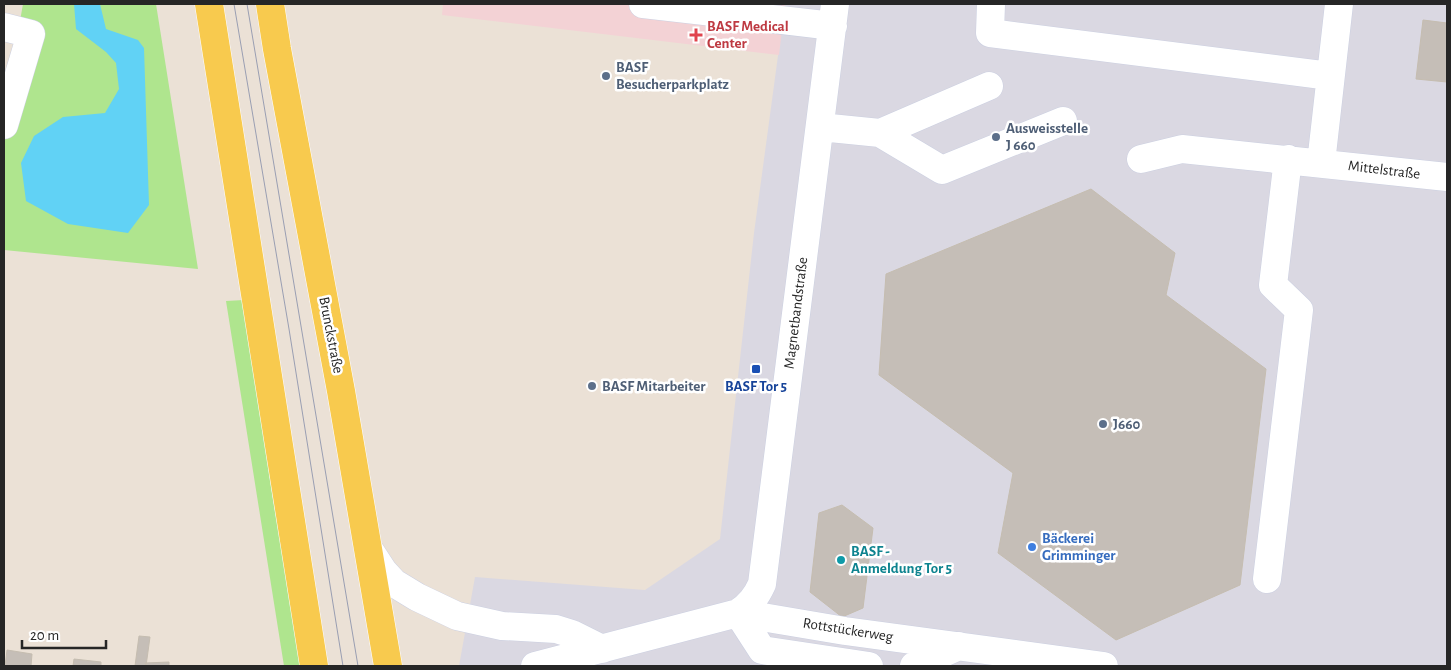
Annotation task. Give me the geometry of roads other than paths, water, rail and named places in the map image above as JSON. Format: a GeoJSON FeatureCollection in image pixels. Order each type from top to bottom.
{"type":"FeatureCollection","features":[{"type":"Feature","properties":{"kind":"main road"},"geometry":{"type":"LineString","coordinates":[[209,4],[314,666]]}},
{"type":"Feature","properties":{"kind":"main road","name":"Brunckstraße"},"geometry":{"type":"LineString","coordinates":[[270,4],[340,381],[388,666]]}},
{"type":"Feature","properties":{"kind":"street"},"geometry":{"type":"LineString","coordinates":[[643,4],[834,15]]}},
{"type":"Feature","properties":{"kind":"street"},"geometry":{"type":"LineString","coordinates":[[991,4],[990,33],[1330,76]]}},
{"type":"Feature","properties":{"kind":"street"},"geometry":{"type":"LineString","coordinates":[[1321,163],[1339,4]]}},
{"type":"Feature","properties":{"kind":"street","name":"Magnetbandstraße"},"geometry":{"type":"LineString","coordinates":[[738,613],[748,607],[756,598],[762,584],[834,15]]}},
{"type":"Feature","properties":{"kind":"street"},"geometry":{"type":"LineString","coordinates":[[4,27],[31,34],[4,125]]}},
{"type":"Feature","properties":{"kind":"street"},"geometry":{"type":"LineString","coordinates":[[880,133],[988,86]]}},
{"type":"Feature","properties":{"kind":"street"},"geometry":{"type":"LineString","coordinates":[[820,128],[880,133],[942,170],[1063,121]]}},
{"type":"Feature","properties":{"kind":"street","name":"Mittelstraße"},"geometry":{"type":"LineString","coordinates":[[1141,159],[1182,149],[1288,159],[1447,178]]}},
{"type":"Feature","properties":{"kind":"street"},"geometry":{"type":"LineString","coordinates":[[1267,579],[1299,310],[1273,285],[1288,159]]}},
{"type":"Feature","properties":{"kind":"street"},"geometry":{"type":"LineString","coordinates":[[368,548],[383,571],[394,583],[417,597],[457,616],[502,626],[556,629],[572,634],[602,649]]}},
{"type":"Feature","properties":{"kind":"street"},"geometry":{"type":"LineString","coordinates":[[738,613],[762,650],[869,666]]}},
{"type":"Feature","properties":{"kind":"street","name":"Rottstückerweg"},"geometry":{"type":"LineString","coordinates":[[534,666],[738,613],[908,640],[1104,666]]}},
{"type":"Feature","properties":{"kind":"street"},"geometry":{"type":"LineString","coordinates":[[904,666],[908,640]]}},
{"type":"Feature","properties":{"kind":"street"},"geometry":{"type":"LineString","coordinates":[[914,666],[959,646]]}},
{"type":"Feature","properties":{"kind":"street"},"geometry":{"type":"LineString","coordinates":[[574,666],[602,649]]}},
{"type":"Feature","properties":{"kind":"water"},"geometry":{"type":"Polygon","coordinates":[[[74,4],[100,4],[106,29],[138,40],[144,48],[149,205],[128,233],[68,224],[26,201],[21,163],[34,136],[63,117],[105,113],[119,89],[116,63],[106,52],[76,29],[74,4]]]}},
{"type":"Feature","properties":{"kind":"tram line"},"geometry":{"type":"LineString","coordinates":[[234,4],[343,666]]}},
{"type":"Feature","properties":{"kind":"tram line"},"geometry":{"type":"LineString","coordinates":[[247,4],[358,666]]}},
{"type":"Feature","properties":{"kind":"place","name":"BASF Medical Center"},"geometry":{"type":"Point","coordinates":[696,35]}},
{"type":"Feature","properties":{"kind":"place","name":"BASF Besucherparkplatz"},"geometry":{"type":"Point","coordinates":[606,76]}},
{"type":"Feature","properties":{"kind":"place","name":"Ausweisstelle J 660"},"geometry":{"type":"Point","coordinates":[996,137]}},
{"type":"Feature","properties":{"kind":"place","name":"BASF Tor 5"},"geometry":{"type":"Point","coordinates":[756,369]}},
{"type":"Feature","properties":{"kind":"place","name":"BASF Mitarbeiter"},"geometry":{"type":"Point","coordinates":[592,386]}},
{"type":"Feature","properties":{"kind":"place","name":"J660"},"geometry":{"type":"Point","coordinates":[1103,424]}},
{"type":"Feature","properties":{"kind":"place","name":"Bäckerei Grimminger"},"geometry":{"type":"Point","coordinates":[1032,547]}},
{"type":"Feature","properties":{"kind":"place","name":"BASF - Anmeldung Tor 5"},"geometry":{"type":"Point","coordinates":[841,560]}}]}
